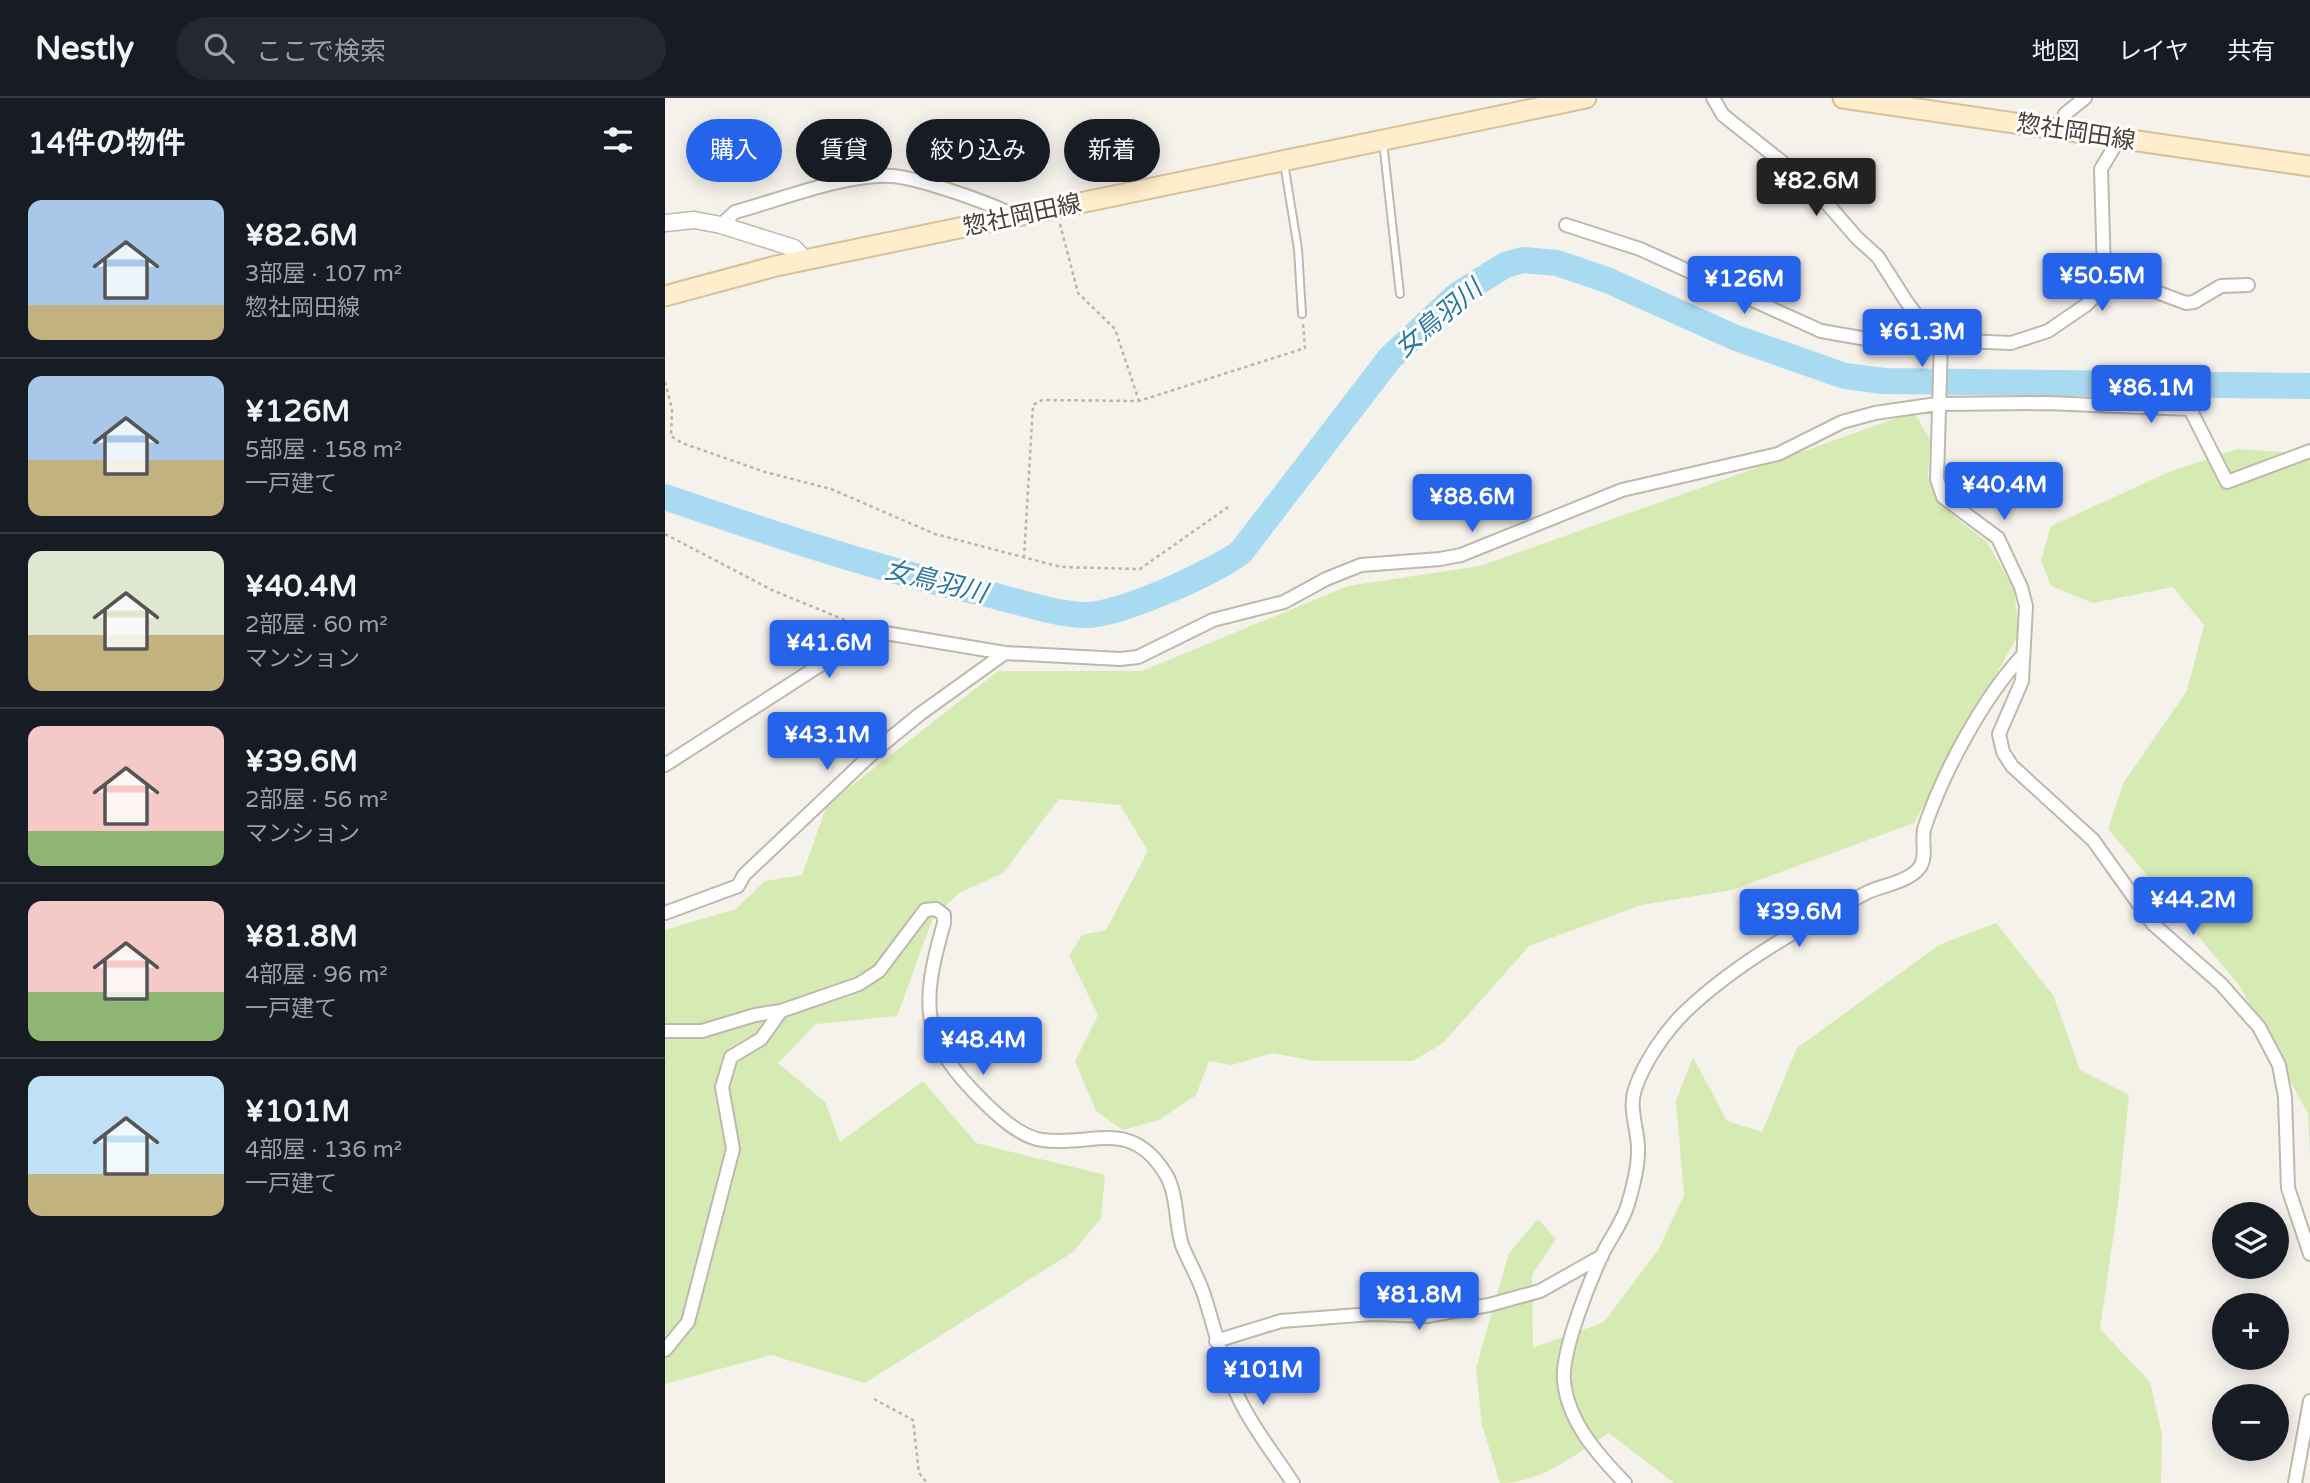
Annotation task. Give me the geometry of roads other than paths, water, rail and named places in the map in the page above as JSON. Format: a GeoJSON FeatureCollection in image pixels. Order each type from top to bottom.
{"type":"FeatureCollection","features":[{"type":"Feature","properties":{"kind":"main road","name":"惣社岡田線"},"geometry":{"type":"LineString","coordinates":[[1843,98],[2310,166]]}},
{"type":"Feature","properties":{"kind":"main road","name":"惣社岡田線"},"geometry":{"type":"LineString","coordinates":[[665,296],[723,278],[805,260],[1578,99]]}},
{"type":"Feature","properties":{"kind":"street"},"geometry":{"type":"LineString","coordinates":[[1713,98],[1723,116],[1811,185],[1857,238],[1878,257],[1937,339],[1937,479],[1943,497],[1998,538],[2027,606],[2027,636],[2021,657],[2022,681],[1999,734],[2003,752],[2012,765],[2094,840],[2153,924],[2221,984],[2259,1027],[2279,1065],[2284,1097],[2288,1188],[2310,1254]]}},
{"type":"Feature","properties":{"kind":"street"},"geometry":{"type":"LineString","coordinates":[[2059,130],[2065,114],[2085,98]]}},
{"type":"Feature","properties":{"kind":"street"},"geometry":{"type":"LineString","coordinates":[[2099,292],[2104,272],[2101,169],[2119,139]]}},
{"type":"Feature","properties":{"kind":"street"},"geometry":{"type":"LineString","coordinates":[[721,225],[735,212],[858,178],[893,176],[995,205],[1015,216]]}},
{"type":"Feature","properties":{"kind":"street"},"geometry":{"type":"LineString","coordinates":[[665,223],[694,220],[721,225],[794,248],[805,260]]}},
{"type":"Feature","properties":{"kind":"street"},"geometry":{"type":"LineString","coordinates":[[1566,225],[1640,249],[1821,331],[1878,341],[1937,339],[2011,343],[2048,331],[2086,305],[2099,292],[2122,285],[2143,286],[2186,303],[2194,302],[2221,286],[2248,285]]}},
{"type":"Feature","properties":{"kind":"street"},"geometry":{"type":"LineString","coordinates":[[665,765],[873,631],[1005,653],[1097,659],[1138,657],[1201,625],[1284,601],[1326,579],[1361,565],[1461,555],[1646,482],[1778,454],[1842,422],[1937,401],[2190,409],[2227,482],[2310,451]]}},
{"type":"Feature","properties":{"kind":"street"},"geometry":{"type":"LineString","coordinates":[[665,913],[738,886],[744,875],[877,749],[935,702],[1005,653]]}},
{"type":"Feature","properties":{"kind":"street"},"geometry":{"type":"LineString","coordinates":[[1625,1483],[1591,1447],[1564,1382],[1565,1356],[1602,1256],[1627,1208],[1639,1151],[1632,1105],[1634,1091],[1671,1029],[1689,1009],[1778,942],[1873,890],[1908,877],[1920,867],[1924,854],[1924,829],[1956,758],[2005,674],[2021,657]]}},
{"type":"Feature","properties":{"kind":"street"},"geometry":{"type":"LineString","coordinates":[[665,1031],[702,1031],[755,1015],[781,1011],[859,984],[879,971],[925,910],[936,909],[944,915],[944,923],[929,974],[928,1009],[934,1035],[954,1071],[1015,1129],[1041,1140],[1115,1137],[1132,1140],[1153,1156],[1168,1176],[1182,1244],[1205,1296],[1216,1341],[1245,1411],[1293,1483]]}},
{"type":"Feature","properties":{"kind":"street"},"geometry":{"type":"LineString","coordinates":[[665,1350],[688,1322],[733,1149],[722,1087],[731,1057],[761,1039],[781,1011]]}},
{"type":"Feature","properties":{"kind":"street"},"geometry":{"type":"LineString","coordinates":[[1216,1341],[1281,1321],[1373,1314],[1427,1316],[1489,1305],[1540,1291],[1602,1256]]}},
{"type":"Feature","properties":{"kind":"street"},"geometry":{"type":"LineString","coordinates":[[2295,1483],[2310,1401]]}},
{"type":"Feature","properties":{"kind":"lane"},"geometry":{"type":"LineString","coordinates":[[1383,140],[1401,294]]}},
{"type":"Feature","properties":{"kind":"lane"},"geometry":{"type":"LineString","coordinates":[[1284,161],[1298,248],[1302,314]]}},
{"type":"Feature","properties":{"kind":"waterway","name":"女鳥羽川"},"geometry":{"type":"LineString","coordinates":[[665,497],[867,563],[1037,607],[1084,615],[1119,609],[1165,592],[1241,552],[1390,358],[1456,296],[1505,265],[1523,260],[1557,263],[1607,280],[1736,338],[1845,376],[1884,381],[2310,386]]}}]}
